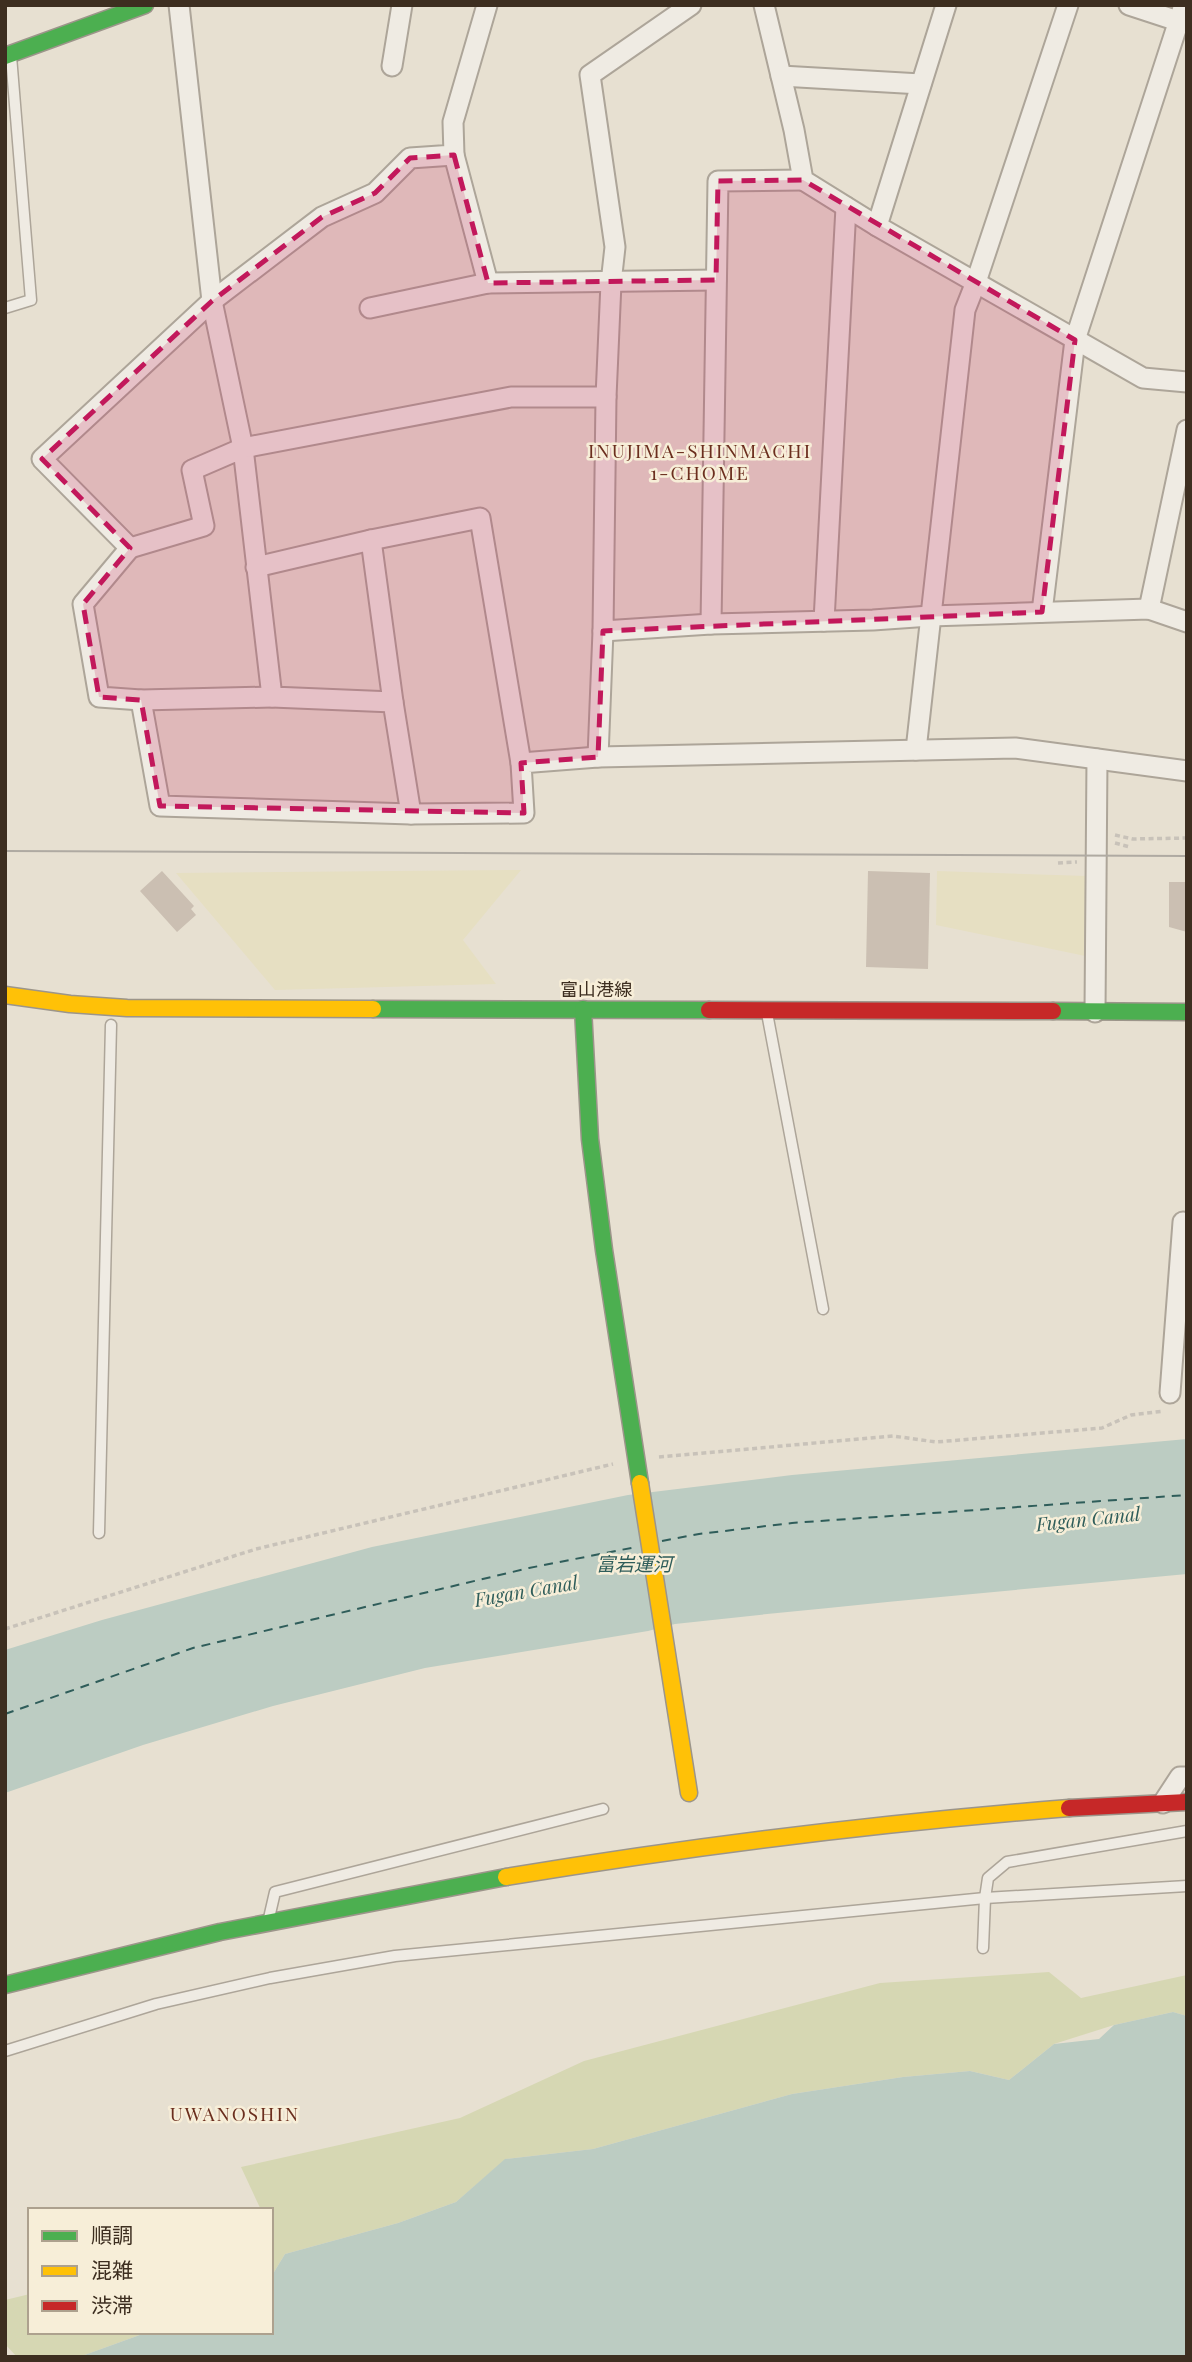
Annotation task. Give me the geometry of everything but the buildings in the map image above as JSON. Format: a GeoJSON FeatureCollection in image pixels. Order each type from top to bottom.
{"type":"FeatureCollection","features":[{"type":"Feature","properties":{"kind":"street"},"geometry":{"type":"LineString","coordinates":[[8,55],[145,5]]}},
{"type":"Feature","properties":{"kind":"street"},"geometry":{"type":"LineString","coordinates":[[179,5],[212,301],[243,448],[272,697]]}},
{"type":"Feature","properties":{"kind":"street"},"geometry":{"type":"LineString","coordinates":[[392,66],[402,5]]}},
{"type":"Feature","properties":{"kind":"street"},"geometry":{"type":"LineString","coordinates":[[487,5],[453,122],[454,155],[488,283]]}},
{"type":"Feature","properties":{"kind":"street"},"geometry":{"type":"LineString","coordinates":[[598,757],[603,631],[606,397],[615,247],[590,75],[691,5]]}},
{"type":"Feature","properties":{"kind":"street"},"geometry":{"type":"LineString","coordinates":[[764,5],[803,180]]}},
{"type":"Feature","properties":{"kind":"street"},"geometry":{"type":"LineString","coordinates":[[877,226],[946,5]]}},
{"type":"Feature","properties":{"kind":"street"},"geometry":{"type":"LineString","coordinates":[[916,750],[965,310],[1068,5]]}},
{"type":"Feature","properties":{"kind":"street"},"geometry":{"type":"LineString","coordinates":[[1042,612],[1075,340],[1183,17],[1129,5]]}},
{"type":"Feature","properties":{"kind":"street"},"geometry":{"type":"LineString","coordinates":[[781,76],[922,84]]}},
{"type":"Feature","properties":{"kind":"street"},"geometry":{"type":"LineString","coordinates":[[130,548],[41,459],[212,301],[322,216],[375,193],[410,158],[454,155]]}},
{"type":"Feature","properties":{"kind":"street"},"geometry":{"type":"LineString","coordinates":[[711,624],[718,181],[803,180],[877,226],[1143,378],[1187,382]]}},
{"type":"Feature","properties":{"kind":"street"},"geometry":{"type":"LineString","coordinates":[[824,621],[846,207]]}},
{"type":"Feature","properties":{"kind":"street"},"geometry":{"type":"LineString","coordinates":[[369,308],[488,283],[716,280]]}},
{"type":"Feature","properties":{"kind":"street"},"geometry":{"type":"LineString","coordinates":[[393,702],[272,697],[141,700],[99,697],[83,604],[130,548],[204,526],[192,470],[243,448],[511,397],[606,397]]}},
{"type":"Feature","properties":{"kind":"street"},"geometry":{"type":"LineString","coordinates":[[1149,609],[1187,429]]}},
{"type":"Feature","properties":{"kind":"street"},"geometry":{"type":"LineString","coordinates":[[141,700],[160,806],[411,814],[524,813],[521,763],[480,518],[256,567]]}},
{"type":"Feature","properties":{"kind":"street"},"geometry":{"type":"LineString","coordinates":[[371,540],[411,814]]}},
{"type":"Feature","properties":{"kind":"street"},"geometry":{"type":"LineString","coordinates":[[603,631],[711,624],[1149,609],[1187,622]]}},
{"type":"Feature","properties":{"kind":"street"},"geometry":{"type":"LineString","coordinates":[[521,763],[598,757],[1015,748],[1187,771]]}},
{"type":"Feature","properties":{"kind":"street"},"geometry":{"type":"LineString","coordinates":[[1095,1012],[1097,759]]}},
{"type":"Feature","properties":{"kind":"street","name":"富山港線"},"geometry":{"type":"LineString","coordinates":[[5,995],[127,1008],[1187,1012]]}},
{"type":"Feature","properties":{"kind":"street"},"geometry":{"type":"LineString","coordinates":[[583,1009],[590,1139],[604,1250],[689,1793]]}},
{"type":"Feature","properties":{"kind":"street"},"geometry":{"type":"LineString","coordinates":[[1173,1401],[1180,1345],[1183,1222]]}},
{"type":"Feature","properties":{"kind":"street"},"geometry":{"type":"LineString","coordinates":[[1163,1803],[1180,1777],[1187,1777]]}},
{"type":"Feature","properties":{"kind":"street"},"geometry":{"type":"LineString","coordinates":[[5,1985],[268,1922],[509,1875],[800,1833],[962,1816],[1187,1802]]}},
{"type":"Feature","properties":{"kind":"lane"},"geometry":{"type":"LineString","coordinates":[[5,308],[32,300],[8,55]]}},
{"type":"Feature","properties":{"kind":"lane"},"geometry":{"type":"LineString","coordinates":[[766,1009],[823,1309]]}},
{"type":"Feature","properties":{"kind":"lane"},"geometry":{"type":"LineString","coordinates":[[99,1533],[111,1025]]}},
{"type":"Feature","properties":{"kind":"lane"},"geometry":{"type":"LineString","coordinates":[[268,1922],[275,1892],[603,1809]]}},
{"type":"Feature","properties":{"kind":"lane"},"geometry":{"type":"LineString","coordinates":[[983,1948],[988,1878],[1007,1861],[1187,1831]]}},
{"type":"Feature","properties":{"kind":"lane"},"geometry":{"type":"LineString","coordinates":[[5,2051],[156,2004],[270,1978],[395,1956],[985,1898],[1187,1886]]}},
{"type":"Feature","properties":{"kind":"path"},"geometry":{"type":"LineString","coordinates":[[1096,833],[1133,839],[1187,838]]}},
{"type":"Feature","properties":{"kind":"path"},"geometry":{"type":"LineString","coordinates":[[5,1629],[256,1549],[636,1459],[893,1436],[936,1442],[1102,1428],[1173,1401]]}},
{"type":"Feature","properties":{"kind":"highlighted area"},"geometry":{"type":"Polygon","coordinates":[[[454,155],[488,283],[716,280],[718,181],[803,180],[1075,340],[1042,612],[603,631],[598,757],[521,763],[524,813],[160,806],[141,700],[99,697],[83,604],[130,548],[42,459],[212,301],[322,217],[375,193],[410,158],[454,155]]]}},
{"type":"Feature","properties":{"kind":"shaded area"},"geometry":{"type":"Polygon","coordinates":[[[521,870],[463,940],[496,984],[275,990],[176,873],[521,870]]]}},
{"type":"Feature","properties":{"kind":"shaded area"},"geometry":{"type":"Polygon","coordinates":[[[937,871],[1087,876],[1090,957],[936,925],[937,871]]]}},
{"type":"Feature","properties":{"kind":"green space"},"geometry":{"type":"Polygon","coordinates":[[[1049,1972],[1081,1998],[1187,1975],[1187,2016],[1173,2012],[1114,2025],[1054,2044],[1009,2080],[970,2071],[903,2077],[792,2094],[593,2149],[506,2159],[456,2202],[398,2223],[285,2254],[273,2274],[273,2208],[260,2208],[241,2167],[460,2118],[584,2061],[880,1983],[1049,1972]]]}},
{"type":"Feature","properties":{"kind":"green space"},"geometry":{"type":"Polygon","coordinates":[[[28,2294],[28,2334],[142,2334],[79,2357],[17,2357],[5,2344],[5,2300],[28,2294]]]}},
{"type":"Feature","properties":{"kind":"water","name":"富岩運河"},"geometry":{"type":"Polygon","coordinates":[[[1187,1439],[1187,1574],[675,1624],[648,1631],[425,1668],[273,1706],[143,1745],[5,1793],[5,1650],[102,1620],[372,1547],[628,1495],[792,1475],[1187,1439]]]}},
{"type":"Feature","properties":{"kind":"water"},"geometry":{"type":"Polygon","coordinates":[[[1173,2012],[1187,2016],[1187,2357],[79,2357],[142,2334],[273,2334],[273,2274],[285,2254],[398,2223],[456,2202],[505,2159],[593,2149],[792,2094],[903,2077],[970,2071],[1009,2080],[1054,2044],[1099,2039],[1114,2025],[1173,2012]]]}},
{"type":"Feature","properties":{"kind":"ferry route"},"geometry":{"type":"LineString","coordinates":[[662,1541],[792,1523],[1187,1495]]}},
{"type":"Feature","properties":{"kind":"ferry route"},"geometry":{"type":"LineString","coordinates":[[5,1714],[193,1648],[529,1568],[636,1547]]}},
{"type":"Feature","properties":{"kind":"tram line"},"geometry":{"type":"LineString","coordinates":[[5,851],[1187,856]]}},
{"type":"Feature","properties":{"kind":"traffic: fast"},"geometry":{"type":"LineString","coordinates":[[5,56],[145,5]]}},
{"type":"Feature","properties":{"kind":"traffic: fast"},"geometry":{"type":"LineString","coordinates":[[373,1009],[709,1010]]}},
{"type":"Feature","properties":{"kind":"traffic: fast"},"geometry":{"type":"LineString","coordinates":[[583,1009],[590,1139],[604,1250],[640,1483]]}},
{"type":"Feature","properties":{"kind":"traffic: fast"},"geometry":{"type":"LineString","coordinates":[[1053,1011],[1187,1012]]}},
{"type":"Feature","properties":{"kind":"traffic: fast"},"geometry":{"type":"LineString","coordinates":[[5,1985],[220,1932],[506,1877]]}},
{"type":"Feature","properties":{"kind":"traffic: slow"},"geometry":{"type":"LineString","coordinates":[[5,995],[127,1008],[373,1009]]}},
{"type":"Feature","properties":{"kind":"traffic: slow"},"geometry":{"type":"LineString","coordinates":[[640,1483],[689,1793]]}},
{"type":"Feature","properties":{"kind":"traffic: slow"},"geometry":{"type":"LineString","coordinates":[[506,1877],[787,1836],[1069,1808]]}},
{"type":"Feature","properties":{"kind":"traffic: jam"},"geometry":{"type":"LineString","coordinates":[[709,1010],[1053,1011]]}},
{"type":"Feature","properties":{"kind":"traffic: jam"},"geometry":{"type":"LineString","coordinates":[[1069,1808],[1187,1802]]}},
{"type":"Feature","properties":{"kind":"district","name":"INUJIMA-SHINMACHI 1-CHOME"},"geometry":{"type":"Point","coordinates":[700,462]}},
{"type":"Feature","properties":{"kind":"district","name":"UWANOSHIN"},"geometry":{"type":"Point","coordinates":[235,2114]}},
{"type":"Feature","properties":{"kind":"water label","name":"Fugan Canal"},"geometry":{"type":"Point","coordinates":[1088,1519]}},
{"type":"Feature","properties":{"kind":"water label","name":"Fugan Canal"},"geometry":{"type":"Point","coordinates":[526,1591]}}]}
